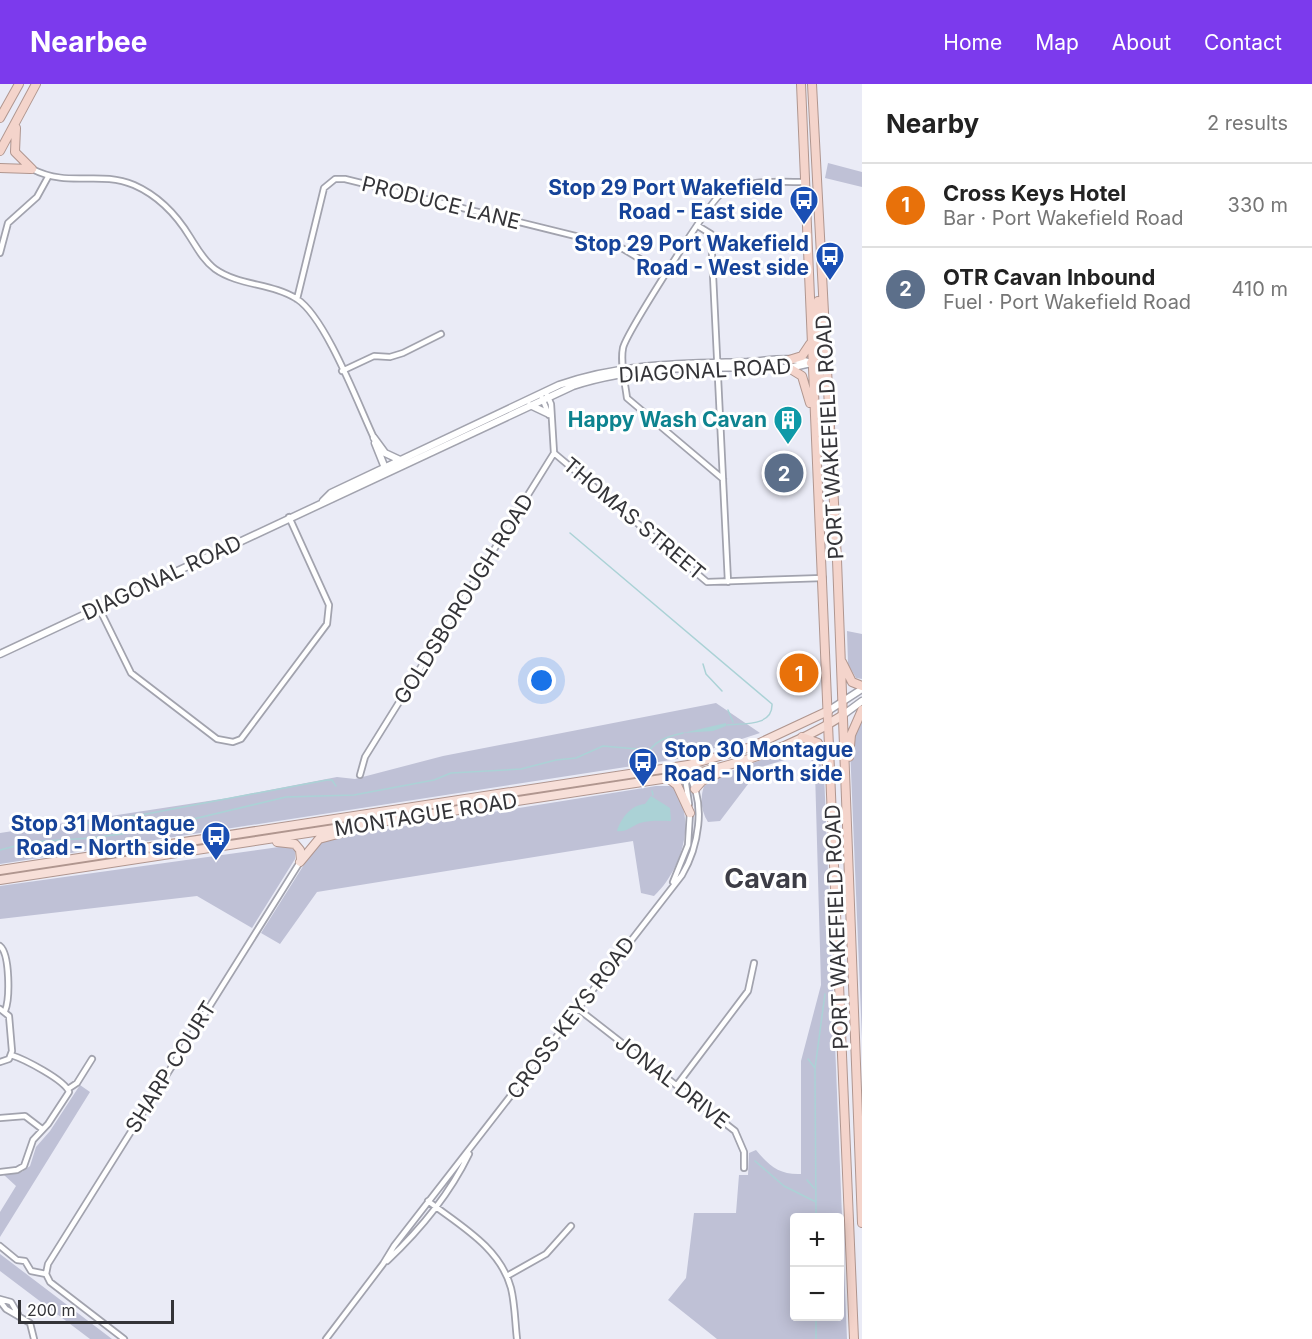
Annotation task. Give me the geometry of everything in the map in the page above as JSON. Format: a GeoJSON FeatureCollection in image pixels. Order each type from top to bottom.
{"type":"FeatureCollection","features":[{"type":"Feature","properties":{"kind":"highway"},"geometry":{"type":"LineString","coordinates":[[0,118],[19,84]]}},
{"type":"Feature","properties":{"kind":"highway"},"geometry":{"type":"LineString","coordinates":[[0,151],[36,84]]}},
{"type":"Feature","properties":{"kind":"highway","name":"PORT WAKEFIELD ROAD"},"geometry":{"type":"LineString","coordinates":[[801,84],[810,343],[823,578],[854,1339]]}},
{"type":"Feature","properties":{"kind":"highway"},"geometry":{"type":"LineString","coordinates":[[801,95],[805,94],[810,84]]}},
{"type":"Feature","properties":{"kind":"highway","name":"PORT WAKEFIELD ROAD"},"geometry":{"type":"LineString","coordinates":[[810,84],[837,560],[862,1223]]}},
{"type":"Feature","properties":{"kind":"highway"},"geometry":{"type":"LineString","coordinates":[[16,123],[15,152],[32,169]]}},
{"type":"Feature","properties":{"kind":"highway"},"geometry":{"type":"LineString","coordinates":[[0,168],[32,169]]}},
{"type":"Feature","properties":{"kind":"highway"},"geometry":{"type":"LineString","coordinates":[[821,273],[817,321],[818,351],[811,363],[817,369],[828,406]]}},
{"type":"Feature","properties":{"kind":"highway"},"geometry":{"type":"LineString","coordinates":[[810,343],[802,356],[789,364],[800,374],[804,382],[816,431]]}},
{"type":"Feature","properties":{"kind":"highway"},"geometry":{"type":"LineString","coordinates":[[820,514],[824,497],[834,496]]}},
{"type":"Feature","properties":{"kind":"highway"},"geometry":{"type":"LineString","coordinates":[[823,578],[829,576],[837,560]]}},
{"type":"Feature","properties":{"kind":"highway"},"geometry":{"type":"LineString","coordinates":[[840,658],[852,682],[862,688]]}},
{"type":"Feature","properties":{"kind":"highway"},"geometry":{"type":"LineString","coordinates":[[846,793],[851,735],[862,710]]}},
{"type":"Feature","properties":{"kind":"highway"},"geometry":{"type":"LineString","coordinates":[[802,737],[818,743],[831,774]]}},
{"type":"Feature","properties":{"kind":"main road","name":"MONTAGUE ROAD"},"geometry":{"type":"LineString","coordinates":[[0,870],[631,774],[716,759],[777,737],[828,711]]}},
{"type":"Feature","properties":{"kind":"main road","name":"MONTAGUE ROAD"},"geometry":{"type":"LineString","coordinates":[[0,880],[688,775],[727,765],[802,737],[843,715]]}},
{"type":"Feature","properties":{"kind":"main road"},"geometry":{"type":"LineString","coordinates":[[694,789],[708,777],[744,764],[762,752]]}},
{"type":"Feature","properties":{"kind":"main road"},"geometry":{"type":"LineString","coordinates":[[631,774],[681,771],[688,775],[716,759]]}},
{"type":"Feature","properties":{"kind":"main road"},"geometry":{"type":"LineString","coordinates":[[668,778],[677,785],[690,813]]}},
{"type":"Feature","properties":{"kind":"main road"},"geometry":{"type":"LineString","coordinates":[[300,862],[319,838],[370,824]]}},
{"type":"Feature","properties":{"kind":"main road"},"geometry":{"type":"LineString","coordinates":[[256,842],[295,844],[301,853],[300,862]]}},
{"type":"Feature","properties":{"kind":"street"},"geometry":{"type":"LineString","coordinates":[[32,169],[48,177],[61,180],[105,178],[144,190],[165,204],[183,225],[204,258],[215,269],[297,299],[318,321],[374,438],[385,468],[401,468]]}},
{"type":"Feature","properties":{"kind":"street"},"geometry":{"type":"LineString","coordinates":[[0,253],[8,223],[37,197],[48,177]]}},
{"type":"Feature","properties":{"kind":"street","name":"PRODUCE LANE"},"geometry":{"type":"LineString","coordinates":[[297,299],[324,188],[335,179],[345,179],[620,248],[665,274]]}},
{"type":"Feature","properties":{"kind":"street"},"geometry":{"type":"LineString","coordinates":[[723,479],[627,398],[624,345],[665,274],[719,195],[746,184],[806,182]]}},
{"type":"Feature","properties":{"kind":"street"},"geometry":{"type":"LineString","coordinates":[[698,226],[711,234],[728,582]]}},
{"type":"Feature","properties":{"kind":"street"},"geometry":{"type":"LineString","coordinates":[[342,370],[374,356],[390,357],[403,353],[441,334]]}},
{"type":"Feature","properties":{"kind":"street","name":"DIAGONAL ROAD"},"geometry":{"type":"LineString","coordinates":[[323,501],[331,493],[400,460],[597,373],[719,365],[811,363]]}},
{"type":"Feature","properties":{"kind":"street"},"geometry":{"type":"LineString","coordinates":[[544,396],[550,417],[554,453]]}},
{"type":"Feature","properties":{"kind":"street","name":"DIAGONAL ROAD"},"geometry":{"type":"LineString","coordinates":[[0,654],[323,501],[335,499],[401,468],[544,396]]}},
{"type":"Feature","properties":{"kind":"street"},"geometry":{"type":"LineString","coordinates":[[530,405],[550,417]]}},
{"type":"Feature","properties":{"kind":"street"},"geometry":{"type":"LineString","coordinates":[[374,438],[384,453],[400,460]]}},
{"type":"Feature","properties":{"kind":"street","name":"THOMAS STREET"},"geometry":{"type":"LineString","coordinates":[[554,453],[707,582],[823,578]]}},
{"type":"Feature","properties":{"kind":"street","name":"GOLDSBOROUGH ROAD"},"geometry":{"type":"LineString","coordinates":[[360,775],[365,757],[554,453]]}},
{"type":"Feature","properties":{"kind":"street"},"geometry":{"type":"LineString","coordinates":[[99,608],[125,664],[137,679],[217,739],[233,742],[241,739],[327,624],[329,604],[289,517]]}},
{"type":"Feature","properties":{"kind":"street"},"geometry":{"type":"LineString","coordinates":[[828,711],[842,704],[862,688]]}},
{"type":"Feature","properties":{"kind":"street"},"geometry":{"type":"LineString","coordinates":[[843,715],[862,701]]}},
{"type":"Feature","properties":{"kind":"street","name":"CROSS KEYS ROAD"},"geometry":{"type":"LineString","coordinates":[[326,1339],[383,1264],[394,1245],[472,1149],[577,1008],[685,870],[695,845],[698,817],[694,789],[688,775]]}},
{"type":"Feature","properties":{"kind":"street","name":"CROSS KEYS ROAD"},"geometry":{"type":"LineString","coordinates":[[671,887],[686,851],[690,813],[686,784],[688,775]]}},
{"type":"Feature","properties":{"kind":"street","name":"SHARP COURT"},"geometry":{"type":"LineString","coordinates":[[46,1274],[48,1264],[300,862]]}},
{"type":"Feature","properties":{"kind":"street"},"geometry":{"type":"LineString","coordinates":[[0,946],[5,954],[9,1000],[3,1010],[10,1018],[11,1055]]}},
{"type":"Feature","properties":{"kind":"street"},"geometry":{"type":"LineString","coordinates":[[677,1085],[748,991],[754,963]]}},
{"type":"Feature","properties":{"kind":"street","name":"JONAL DRIVE"},"geometry":{"type":"LineString","coordinates":[[577,1008],[735,1131],[744,1152],[744,1168]]}},
{"type":"Feature","properties":{"kind":"street"},"geometry":{"type":"LineString","coordinates":[[0,1062],[11,1055]]}},
{"type":"Feature","properties":{"kind":"street"},"geometry":{"type":"LineString","coordinates":[[11,1055],[25,1060],[68,1089]]}},
{"type":"Feature","properties":{"kind":"street"},"geometry":{"type":"LineString","coordinates":[[68,1089],[77,1083],[93,1059]]}},
{"type":"Feature","properties":{"kind":"street"},"geometry":{"type":"LineString","coordinates":[[0,1172],[24,1166],[33,1140],[60,1108],[68,1096],[68,1089]]}},
{"type":"Feature","properties":{"kind":"street"},"geometry":{"type":"LineString","coordinates":[[0,1118],[25,1116],[42,1130]]}},
{"type":"Feature","properties":{"kind":"street","name":"CROSS KEYS ROAD"},"geometry":{"type":"LineString","coordinates":[[383,1264],[410,1238],[435,1207],[472,1149]]}},
{"type":"Feature","properties":{"kind":"street"},"geometry":{"type":"LineString","coordinates":[[428,1202],[490,1250],[507,1276],[512,1294],[517,1339]]}},
{"type":"Feature","properties":{"kind":"street"},"geometry":{"type":"LineString","coordinates":[[507,1276],[546,1254],[571,1226]]}},
{"type":"Feature","properties":{"kind":"street"},"geometry":{"type":"LineString","coordinates":[[0,1246],[17,1260],[25,1261],[31,1271],[46,1274],[50,1282],[124,1339]]}},
{"type":"Feature","properties":{"kind":"street"},"geometry":{"type":"LineString","coordinates":[[0,1300],[11,1302],[18,1314]]}},
{"type":"Feature","properties":{"kind":"street"},"geometry":{"type":"LineString","coordinates":[[0,1300],[6,1309],[18,1314],[32,1326],[34,1339]]}},
{"type":"Feature","properties":{"kind":"shaded area"},"geometry":{"type":"Polygon","coordinates":[[[828,163],[862,172],[862,187],[825,178],[828,163]]]}},
{"type":"Feature","properties":{"kind":"shaded area"},"geometry":{"type":"Polygon","coordinates":[[[847,631],[862,634],[862,679],[856,678],[848,664],[847,631]]]}},
{"type":"Feature","properties":{"kind":"shaded area"},"geometry":{"type":"Polygon","coordinates":[[[716,703],[760,733],[684,758],[0,864],[0,833],[228,798],[337,777],[355,779],[443,756],[716,703]]]}},
{"type":"Feature","properties":{"kind":"shaded area"},"geometry":{"type":"Polygon","coordinates":[[[862,710],[862,1039],[850,747],[862,710]]]}},
{"type":"Feature","properties":{"kind":"shaded area"},"geometry":{"type":"Polygon","coordinates":[[[726,723],[726,726],[713,731],[683,733],[726,723]]]}},
{"type":"Feature","properties":{"kind":"shaded area"},"geometry":{"type":"Polygon","coordinates":[[[805,744],[817,753],[824,773],[842,1213],[790,1213],[790,1321],[844,1321],[844,1265],[847,1339],[717,1339],[668,1300],[686,1278],[694,1213],[736,1213],[739,1175],[748,1175],[749,1153],[756,1150],[766,1161],[781,1171],[801,1174],[801,1061],[821,985],[815,771],[812,761],[805,754],[761,767],[720,821],[708,822],[702,804],[704,786],[723,774],[805,744]]]}},
{"type":"Feature","properties":{"kind":"shaded area"},"geometry":{"type":"Polygon","coordinates":[[[656,786],[672,786],[680,799],[685,828],[679,859],[664,885],[654,896],[641,893],[633,841],[317,892],[280,944],[261,933],[317,844],[337,837],[656,786]]]}},
{"type":"Feature","properties":{"kind":"shaded area"},"geometry":{"type":"Polygon","coordinates":[[[651,796],[670,808],[671,821],[644,822],[626,830],[617,831],[627,813],[645,804],[651,796]]]}},
{"type":"Feature","properties":{"kind":"shaded area"},"geometry":{"type":"Polygon","coordinates":[[[286,846],[295,850],[295,859],[252,928],[197,896],[0,919],[0,886],[286,846]]]}},
{"type":"Feature","properties":{"kind":"shaded area"},"geometry":{"type":"Polygon","coordinates":[[[80,1085],[90,1092],[0,1237],[0,1212],[16,1186],[4,1175],[22,1172],[30,1166],[36,1147],[50,1131],[80,1085]]]}},
{"type":"Feature","properties":{"kind":"shaded area"},"geometry":{"type":"Polygon","coordinates":[[[0,1254],[112,1339],[90,1339],[0,1271],[0,1254]]]}},
{"type":"Feature","properties":{"kind":"waterway"},"geometry":{"type":"LineString","coordinates":[[570,533],[772,704],[768,717],[762,720],[748,724],[727,725]]}},
{"type":"Feature","properties":{"kind":"waterway"},"geometry":{"type":"LineString","coordinates":[[703,664],[706,674],[722,691]]}},
{"type":"Feature","properties":{"kind":"waterway"},"geometry":{"type":"LineString","coordinates":[[728,710],[733,722]]}},
{"type":"Feature","properties":{"kind":"waterway"},"geometry":{"type":"LineString","coordinates":[[647,764],[645,757],[656,743],[683,733]]}},
{"type":"Feature","properties":{"kind":"waterway"},"geometry":{"type":"LineString","coordinates":[[0,850],[30,842],[91,838],[143,831],[286,797],[354,795],[434,780],[451,773],[521,769],[556,760],[576,758],[603,746],[648,750]]}},
{"type":"Feature","properties":{"kind":"waterway"},"geometry":{"type":"LineString","coordinates":[[74,825],[141,815],[327,780],[332,780],[336,786]]}},
{"type":"Feature","properties":{"kind":"waterway"},"geometry":{"type":"LineString","coordinates":[[652,791],[653,795]]}},
{"type":"Feature","properties":{"kind":"waterway"},"geometry":{"type":"LineString","coordinates":[[816,1213],[815,1068],[825,994]]}},
{"type":"Feature","properties":{"kind":"waterway"},"geometry":{"type":"LineString","coordinates":[[808,1059],[815,1068]]}},
{"type":"Feature","properties":{"kind":"waterway"},"geometry":{"type":"LineString","coordinates":[[755,1161],[784,1186],[816,1202]]}},
{"type":"Feature","properties":{"kind":"waterway"},"geometry":{"type":"LineString","coordinates":[[807,1180],[814,1188]]}},
{"type":"Feature","properties":{"kind":"waterway"},"geometry":{"type":"LineString","coordinates":[[816,1321],[816,1339]]}},
{"type":"Feature","properties":{"kind":"place","name":"Stop 29 Port Wakefield Road - East side"},"geometry":{"type":"Point","coordinates":[804,226]}},
{"type":"Feature","properties":{"kind":"place","name":"Stop 29 Port Wakefield Road - West side"},"geometry":{"type":"Point","coordinates":[830,282]}},
{"type":"Feature","properties":{"kind":"place","name":"Happy Wash Cavan"},"geometry":{"type":"Point","coordinates":[788,446]}},
{"type":"Feature","properties":{"kind":"place","name":"OTR Cavan Inbound"},"geometry":{"type":"Point","coordinates":[784,473]}},
{"type":"Feature","properties":{"kind":"place","name":"Cross Keys Hotel"},"geometry":{"type":"Point","coordinates":[799,673]}},
{"type":"Feature","properties":{"kind":"place","name":"Stop 30 Montague Road - North side"},"geometry":{"type":"Point","coordinates":[643,788]}},
{"type":"Feature","properties":{"kind":"place","name":"Stop 31 Montague Road - North side"},"geometry":{"type":"Point","coordinates":[216,862]}},
{"type":"Feature","properties":{"kind":"district","name":"Cavan"},"geometry":{"type":"Point","coordinates":[766,879]}}]}
